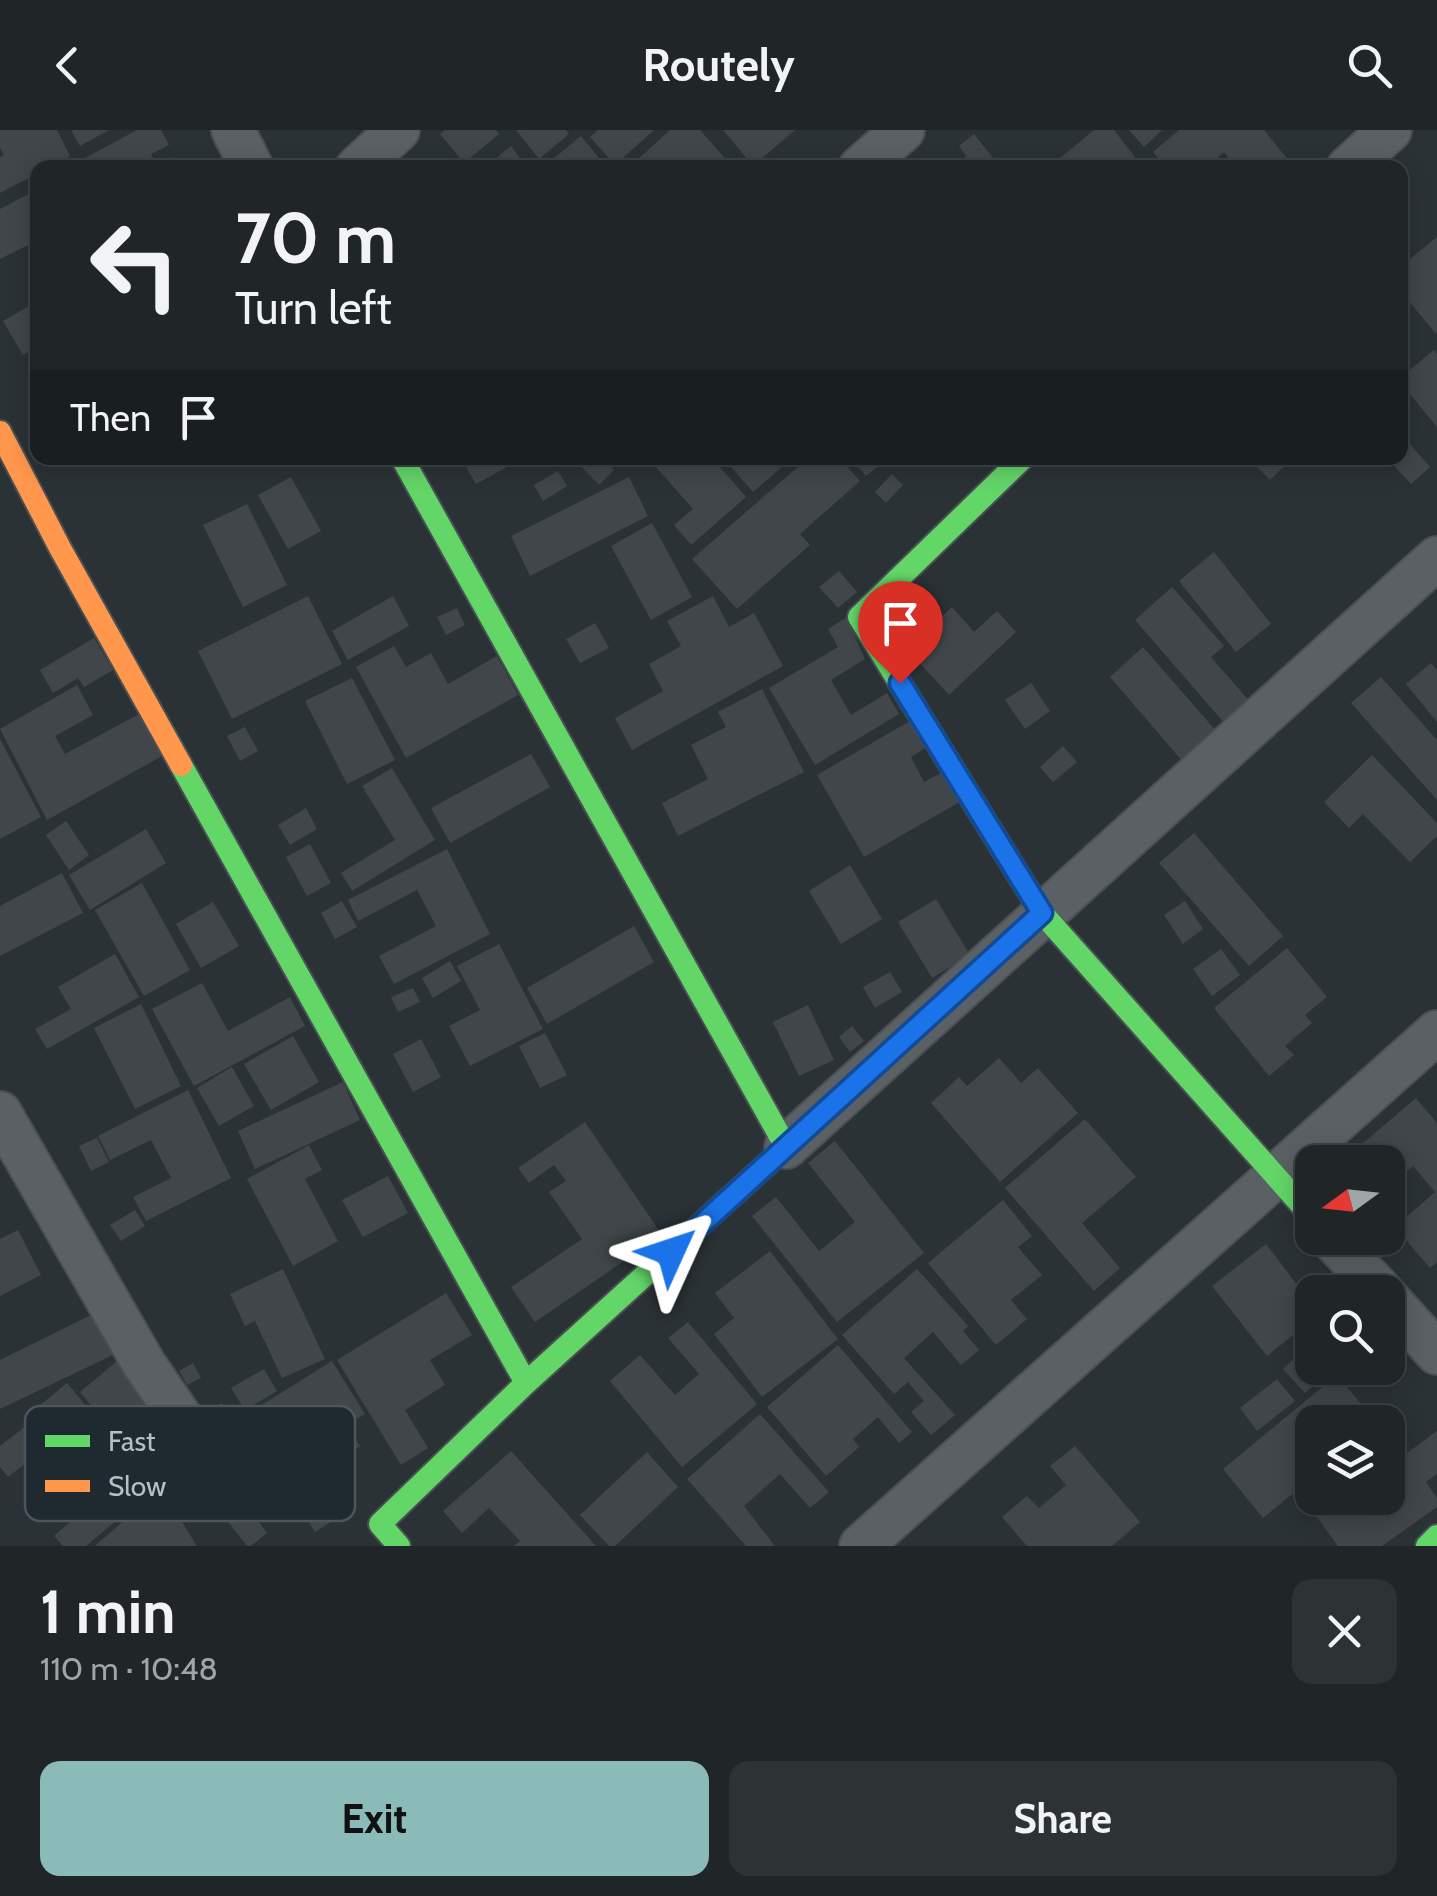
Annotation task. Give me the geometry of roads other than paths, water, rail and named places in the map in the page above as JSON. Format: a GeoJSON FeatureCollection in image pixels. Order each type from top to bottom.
{"type":"FeatureCollection","features":[{"type":"Feature","properties":{"kind":"street"},"geometry":{"type":"LineString","coordinates":[[232,130],[248,160]]}},
{"type":"Feature","properties":{"kind":"street"},"geometry":{"type":"LineString","coordinates":[[366,160],[398,130]]}},
{"type":"Feature","properties":{"kind":"street"},"geometry":{"type":"LineString","coordinates":[[869,160],[903,130]]}},
{"type":"Feature","properties":{"kind":"street"},"geometry":{"type":"LineString","coordinates":[[1357,160],[1390,130]]}},
{"type":"Feature","properties":{"kind":"street"},"geometry":{"type":"LineString","coordinates":[[12,446],[526,1383]]}},
{"type":"Feature","properties":{"kind":"street"},"geometry":{"type":"LineString","coordinates":[[406,465],[786,1147]]}},
{"type":"Feature","properties":{"kind":"street"},"geometry":{"type":"LineString","coordinates":[[1016,465],[859,617],[1042,913],[1295,1198]]}},
{"type":"Feature","properties":{"kind":"street"},"geometry":{"type":"LineString","coordinates":[[380,1539],[526,1383],[1437,558]]}},
{"type":"Feature","properties":{"kind":"street"},"geometry":{"type":"LineString","coordinates":[[862,1546],[1437,1032]]}},
{"type":"Feature","properties":{"kind":"street"},"geometry":{"type":"LineString","coordinates":[[0,1113],[144,1364],[173,1406]]}},
{"type":"Feature","properties":{"kind":"street"},"geometry":{"type":"LineString","coordinates":[[1347,1255],[1366,1275]]}},
{"type":"Feature","properties":{"kind":"street"},"geometry":{"type":"LineString","coordinates":[[1405,1318],[1437,1353]]}},
{"type":"Feature","properties":{"kind":"street"},"geometry":{"type":"LineString","coordinates":[[1427,1546],[1437,1536]]}}]}
